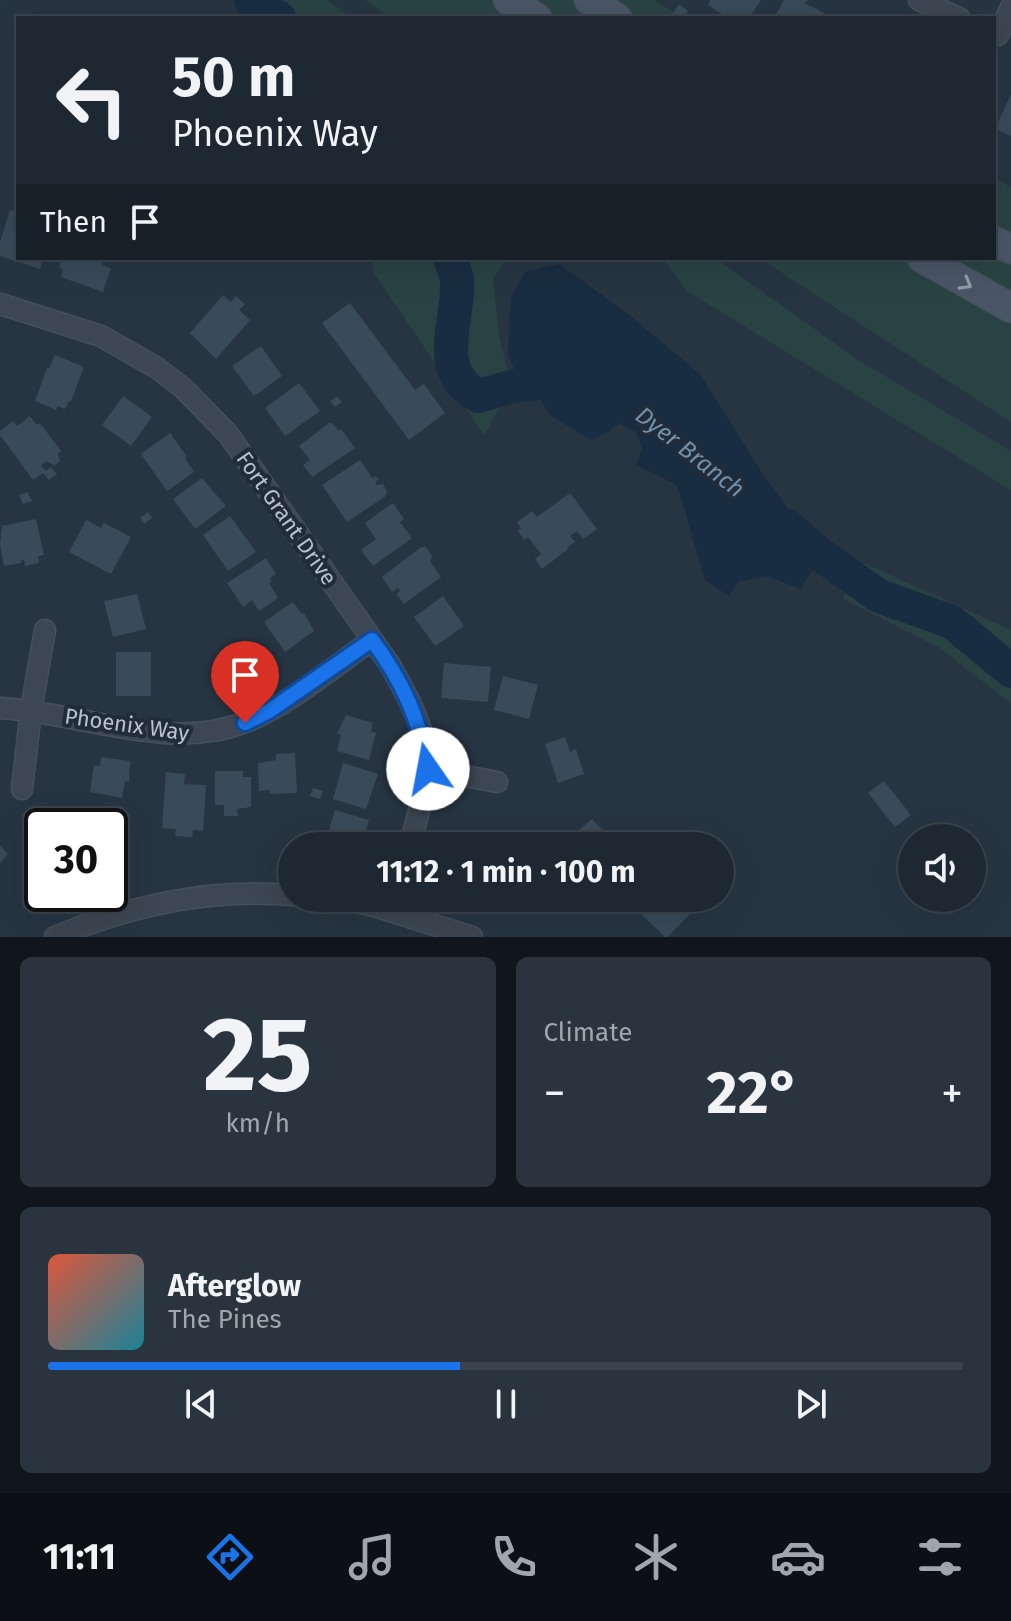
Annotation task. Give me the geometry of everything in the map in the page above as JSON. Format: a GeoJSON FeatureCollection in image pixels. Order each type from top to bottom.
{"type":"FeatureCollection","features":[{"type":"Feature","properties":{"kind":"main road"},"geometry":{"type":"LineString","coordinates":[[508,0],[534,16]]}},
{"type":"Feature","properties":{"kind":"main road"},"geometry":{"type":"LineString","coordinates":[[589,0],[614,16]]}},
{"type":"Feature","properties":{"kind":"main road"},"geometry":{"type":"LineString","coordinates":[[926,260],[1011,308]]}},
{"type":"Feature","properties":{"kind":"street"},"geometry":{"type":"LineString","coordinates":[[919,0],[955,16]]}},
{"type":"Feature","properties":{"kind":"street"},"geometry":{"type":"LineString","coordinates":[[1001,37],[1011,7]]}},
{"type":"Feature","properties":{"kind":"street","name":"Fort Grant Drive"},"geometry":{"type":"LineString","coordinates":[[0,304],[101,336],[157,368],[183,388],[228,434],[397,677],[416,715],[428,769],[412,832]]}},
{"type":"Feature","properties":{"kind":"street"},"geometry":{"type":"LineString","coordinates":[[22,789],[31,710],[45,630]]}},
{"type":"Feature","properties":{"kind":"street","name":"Phoenix Way"},"geometry":{"type":"LineString","coordinates":[[0,708],[31,710],[167,734],[220,731],[269,711],[372,640]]}},
{"type":"Feature","properties":{"kind":"street"},"geometry":{"type":"LineString","coordinates":[[428,769],[497,782]]}},
{"type":"Feature","properties":{"kind":"street"},"geometry":{"type":"LineString","coordinates":[[55,937],[117,913],[167,901],[218,895],[278,895]]}},
{"type":"Feature","properties":{"kind":"street"},"geometry":{"type":"LineString","coordinates":[[409,912],[472,937]]}},
{"type":"Feature","properties":{"kind":"green space"},"geometry":{"type":"Polygon","coordinates":[[[245,0],[326,0],[350,16],[271,16],[245,0]]]}},
{"type":"Feature","properties":{"kind":"green space"},"geometry":{"type":"Polygon","coordinates":[[[365,0],[654,0],[681,16],[388,16],[365,0]]]}},
{"type":"Feature","properties":{"kind":"green space"},"geometry":{"type":"Polygon","coordinates":[[[996,179],[1011,187],[1011,422],[762,260],[996,260],[996,179]]]}},
{"type":"Feature","properties":{"kind":"green space"},"geometry":{"type":"Polygon","coordinates":[[[372,260],[505,260],[493,279],[499,337],[509,375],[504,400],[484,435],[373,272],[372,260]]]}},
{"type":"Feature","properties":{"kind":"green space"},"geometry":{"type":"Polygon","coordinates":[[[664,260],[718,260],[858,360],[1011,451],[1011,490],[687,291],[664,260]]]}},
{"type":"Feature","properties":{"kind":"green space"},"geometry":{"type":"Polygon","coordinates":[[[857,560],[1011,630],[1011,703],[938,647],[843,599],[857,560]]]}},
{"type":"Feature","properties":{"kind":"water"},"geometry":{"type":"Polygon","coordinates":[[[559,264],[628,314],[700,374],[761,471],[821,555],[801,589],[766,576],[738,582],[729,596],[705,580],[677,485],[636,465],[642,449],[637,433],[620,423],[591,440],[550,415],[531,385],[516,394],[510,387],[518,375],[508,357],[511,297],[525,272],[559,264]]]}},
{"type":"Feature","properties":{"kind":"building"},"geometry":{"type":"Polygon","coordinates":[[[710,0],[761,0],[750,16],[725,16],[708,5],[710,0]]]}},
{"type":"Feature","properties":{"kind":"building"},"geometry":{"type":"Polygon","coordinates":[[[784,0],[807,0],[805,3],[827,15],[827,16],[775,16],[784,0]]]}},
{"type":"Feature","properties":{"kind":"building"},"geometry":{"type":"Polygon","coordinates":[[[679,4],[688,11],[684,16],[672,14],[679,4]]]}},
{"type":"Feature","properties":{"kind":"building"},"geometry":{"type":"Polygon","coordinates":[[[1011,94],[1011,136],[996,127],[1011,94]]]}},
{"type":"Feature","properties":{"kind":"building"},"geometry":{"type":"Polygon","coordinates":[[[10,210],[16,212],[16,260],[42,260],[40,269],[0,256],[0,242],[10,210]]]}},
{"type":"Feature","properties":{"kind":"building"},"geometry":{"type":"Polygon","coordinates":[[[61,260],[103,260],[102,265],[111,268],[103,292],[61,277],[63,269],[59,268],[61,260]]]}},
{"type":"Feature","properties":{"kind":"building"},"geometry":{"type":"Polygon","coordinates":[[[223,295],[231,302],[236,296],[245,304],[239,310],[250,320],[216,359],[190,333],[223,295]]]}},
{"type":"Feature","properties":{"kind":"building"},"geometry":{"type":"Polygon","coordinates":[[[350,303],[415,390],[424,384],[445,413],[409,440],[322,323],[350,303]]]}},
{"type":"Feature","properties":{"kind":"building"},"geometry":{"type":"Polygon","coordinates":[[[261,346],[282,376],[254,396],[232,366],[261,346]]]}},
{"type":"Feature","properties":{"kind":"building"},"geometry":{"type":"Polygon","coordinates":[[[55,355],[84,367],[71,401],[65,409],[58,406],[56,410],[35,401],[55,355]]]}},
{"type":"Feature","properties":{"kind":"building"},"geometry":{"type":"Polygon","coordinates":[[[299,383],[320,411],[285,436],[265,408],[299,383]]]}},
{"type":"Feature","properties":{"kind":"building"},"geometry":{"type":"Polygon","coordinates":[[[123,396],[152,417],[131,446],[102,425],[123,396]]]}},
{"type":"Feature","properties":{"kind":"building"},"geometry":{"type":"Polygon","coordinates":[[[337,396],[342,402],[335,407],[330,401],[337,396]]]}},
{"type":"Feature","properties":{"kind":"building"},"geometry":{"type":"Polygon","coordinates":[[[30,416],[37,425],[40,423],[61,451],[58,454],[60,461],[54,466],[47,461],[41,465],[46,471],[51,467],[57,474],[49,480],[43,473],[33,480],[0,435],[0,431],[13,421],[17,426],[30,416]]]}},
{"type":"Feature","properties":{"kind":"building"},"geometry":{"type":"Polygon","coordinates":[[[329,423],[339,431],[341,429],[355,448],[312,477],[303,465],[310,460],[299,446],[329,423]]]}},
{"type":"Feature","properties":{"kind":"building"},"geometry":{"type":"Polygon","coordinates":[[[170,433],[194,472],[167,491],[141,454],[170,433]]]}},
{"type":"Feature","properties":{"kind":"building"},"geometry":{"type":"Polygon","coordinates":[[[360,460],[372,478],[376,476],[379,479],[375,482],[377,485],[383,484],[386,496],[347,522],[322,485],[360,460]]]}},
{"type":"Feature","properties":{"kind":"building"},"geometry":{"type":"Polygon","coordinates":[[[202,478],[226,506],[195,529],[173,499],[202,478]]]}},
{"type":"Feature","properties":{"kind":"building"},"geometry":{"type":"Polygon","coordinates":[[[27,492],[32,501],[23,504],[19,495],[27,492]]]}},
{"type":"Feature","properties":{"kind":"building"},"geometry":{"type":"Polygon","coordinates":[[[570,493],[597,529],[583,539],[577,531],[570,536],[575,542],[542,569],[535,559],[541,554],[528,537],[524,540],[517,522],[532,511],[537,517],[570,493]]]}},
{"type":"Feature","properties":{"kind":"building"},"geometry":{"type":"Polygon","coordinates":[[[393,503],[404,519],[400,522],[412,538],[373,566],[361,550],[376,539],[365,523],[393,503]]]}},
{"type":"Feature","properties":{"kind":"building"},"geometry":{"type":"Polygon","coordinates":[[[148,512],[152,518],[144,524],[140,518],[148,512]]]}},
{"type":"Feature","properties":{"kind":"building"},"geometry":{"type":"Polygon","coordinates":[[[230,516],[256,552],[228,571],[203,535],[230,516]]]}},
{"type":"Feature","properties":{"kind":"building"},"geometry":{"type":"Polygon","coordinates":[[[36,519],[44,555],[38,556],[39,563],[25,566],[24,560],[21,560],[21,563],[4,566],[0,544],[2,526],[36,519]]]}},
{"type":"Feature","properties":{"kind":"building"},"geometry":{"type":"Polygon","coordinates":[[[86,520],[101,528],[104,523],[131,537],[111,574],[69,552],[86,520]]]}},
{"type":"Feature","properties":{"kind":"building"},"geometry":{"type":"Polygon","coordinates":[[[421,547],[426,547],[432,556],[430,561],[441,577],[404,604],[396,594],[400,591],[398,588],[392,592],[382,577],[421,547]]]}},
{"type":"Feature","properties":{"kind":"building"},"geometry":{"type":"Polygon","coordinates":[[[266,558],[276,574],[269,583],[278,598],[259,611],[252,600],[243,607],[227,583],[266,558]]]}},
{"type":"Feature","properties":{"kind":"building"},"geometry":{"type":"Polygon","coordinates":[[[137,594],[146,629],[113,637],[104,601],[137,594]]]}},
{"type":"Feature","properties":{"kind":"building"},"geometry":{"type":"Polygon","coordinates":[[[443,596],[464,626],[435,646],[414,617],[443,596]]]}},
{"type":"Feature","properties":{"kind":"building"},"geometry":{"type":"Polygon","coordinates":[[[293,602],[304,613],[314,631],[285,652],[264,622],[293,602]]]}},
{"type":"Feature","properties":{"kind":"building"},"geometry":{"type":"Polygon","coordinates":[[[116,652],[151,652],[151,696],[116,696],[116,652]]]}},
{"type":"Feature","properties":{"kind":"building"},"geometry":{"type":"Polygon","coordinates":[[[444,663],[491,667],[488,702],[441,698],[444,663]]]}},
{"type":"Feature","properties":{"kind":"building"},"geometry":{"type":"Polygon","coordinates":[[[263,671],[268,678],[260,684],[255,677],[263,671]]]}},
{"type":"Feature","properties":{"kind":"building"},"geometry":{"type":"Polygon","coordinates":[[[503,676],[538,685],[529,719],[494,710],[503,676]]]}},
{"type":"Feature","properties":{"kind":"building"},"geometry":{"type":"Polygon","coordinates":[[[346,715],[373,723],[371,732],[376,733],[369,760],[337,751],[341,735],[337,734],[346,715]]]}},
{"type":"Feature","properties":{"kind":"building"},"geometry":{"type":"Polygon","coordinates":[[[565,737],[570,752],[576,749],[584,774],[558,783],[545,744],[565,737]]]}},
{"type":"Feature","properties":{"kind":"building"},"geometry":{"type":"Polygon","coordinates":[[[295,753],[297,793],[270,794],[270,790],[259,791],[258,763],[276,760],[276,754],[295,753]]]}},
{"type":"Feature","properties":{"kind":"building"},"geometry":{"type":"Polygon","coordinates":[[[101,757],[130,761],[129,782],[125,781],[122,798],[90,792],[94,765],[100,766],[101,757]]]}},
{"type":"Feature","properties":{"kind":"building"},"geometry":{"type":"Polygon","coordinates":[[[343,763],[378,774],[366,809],[333,799],[343,763]]]}},
{"type":"Feature","properties":{"kind":"building"},"geometry":{"type":"Polygon","coordinates":[[[215,771],[243,771],[243,777],[251,777],[251,807],[237,809],[238,816],[224,816],[224,805],[215,805],[215,771]]]}},
{"type":"Feature","properties":{"kind":"building"},"geometry":{"type":"Polygon","coordinates":[[[166,772],[185,774],[184,784],[206,785],[203,831],[193,830],[192,837],[175,836],[176,829],[162,828],[166,772]]]}},
{"type":"Feature","properties":{"kind":"building"},"geometry":{"type":"Polygon","coordinates":[[[884,781],[911,815],[895,827],[868,793],[884,781]]]}},
{"type":"Feature","properties":{"kind":"building"},"geometry":{"type":"Polygon","coordinates":[[[313,788],[323,791],[320,799],[310,796],[313,788]]]}},
{"type":"Feature","properties":{"kind":"building"},"geometry":{"type":"Polygon","coordinates":[[[335,810],[369,820],[365,832],[329,832],[335,810]]]}},
{"type":"Feature","properties":{"kind":"building"},"geometry":{"type":"Polygon","coordinates":[[[592,819],[604,832],[576,832],[592,819]]]}},
{"type":"Feature","properties":{"kind":"building"},"geometry":{"type":"Polygon","coordinates":[[[0,846],[8,854],[0,863],[0,846]]]}},
{"type":"Feature","properties":{"kind":"building"},"geometry":{"type":"Polygon","coordinates":[[[690,912],[691,913],[665,937],[640,913],[690,912]]]}},
{"type":"Feature","properties":{"kind":"waterway","name":"Dyer Branch"},"geometry":{"type":"LineString","coordinates":[[251,0],[276,16]]}},
{"type":"Feature","properties":{"kind":"waterway","name":"Dyer Branch"},"geometry":{"type":"LineString","coordinates":[[451,260],[457,282],[452,359],[464,385],[478,396],[510,387],[557,380]]}},
{"type":"Feature","properties":{"kind":"waterway","name":"Dyer Branch"},"geometry":{"type":"LineString","coordinates":[[786,525],[821,555],[879,596],[952,622],[1011,671]]}},
{"type":"Feature","properties":{"kind":"route"},"geometry":{"type":"LineString","coordinates":[[245,723],[269,711],[372,640],[390,665],[416,715],[428,769]]}}]}
